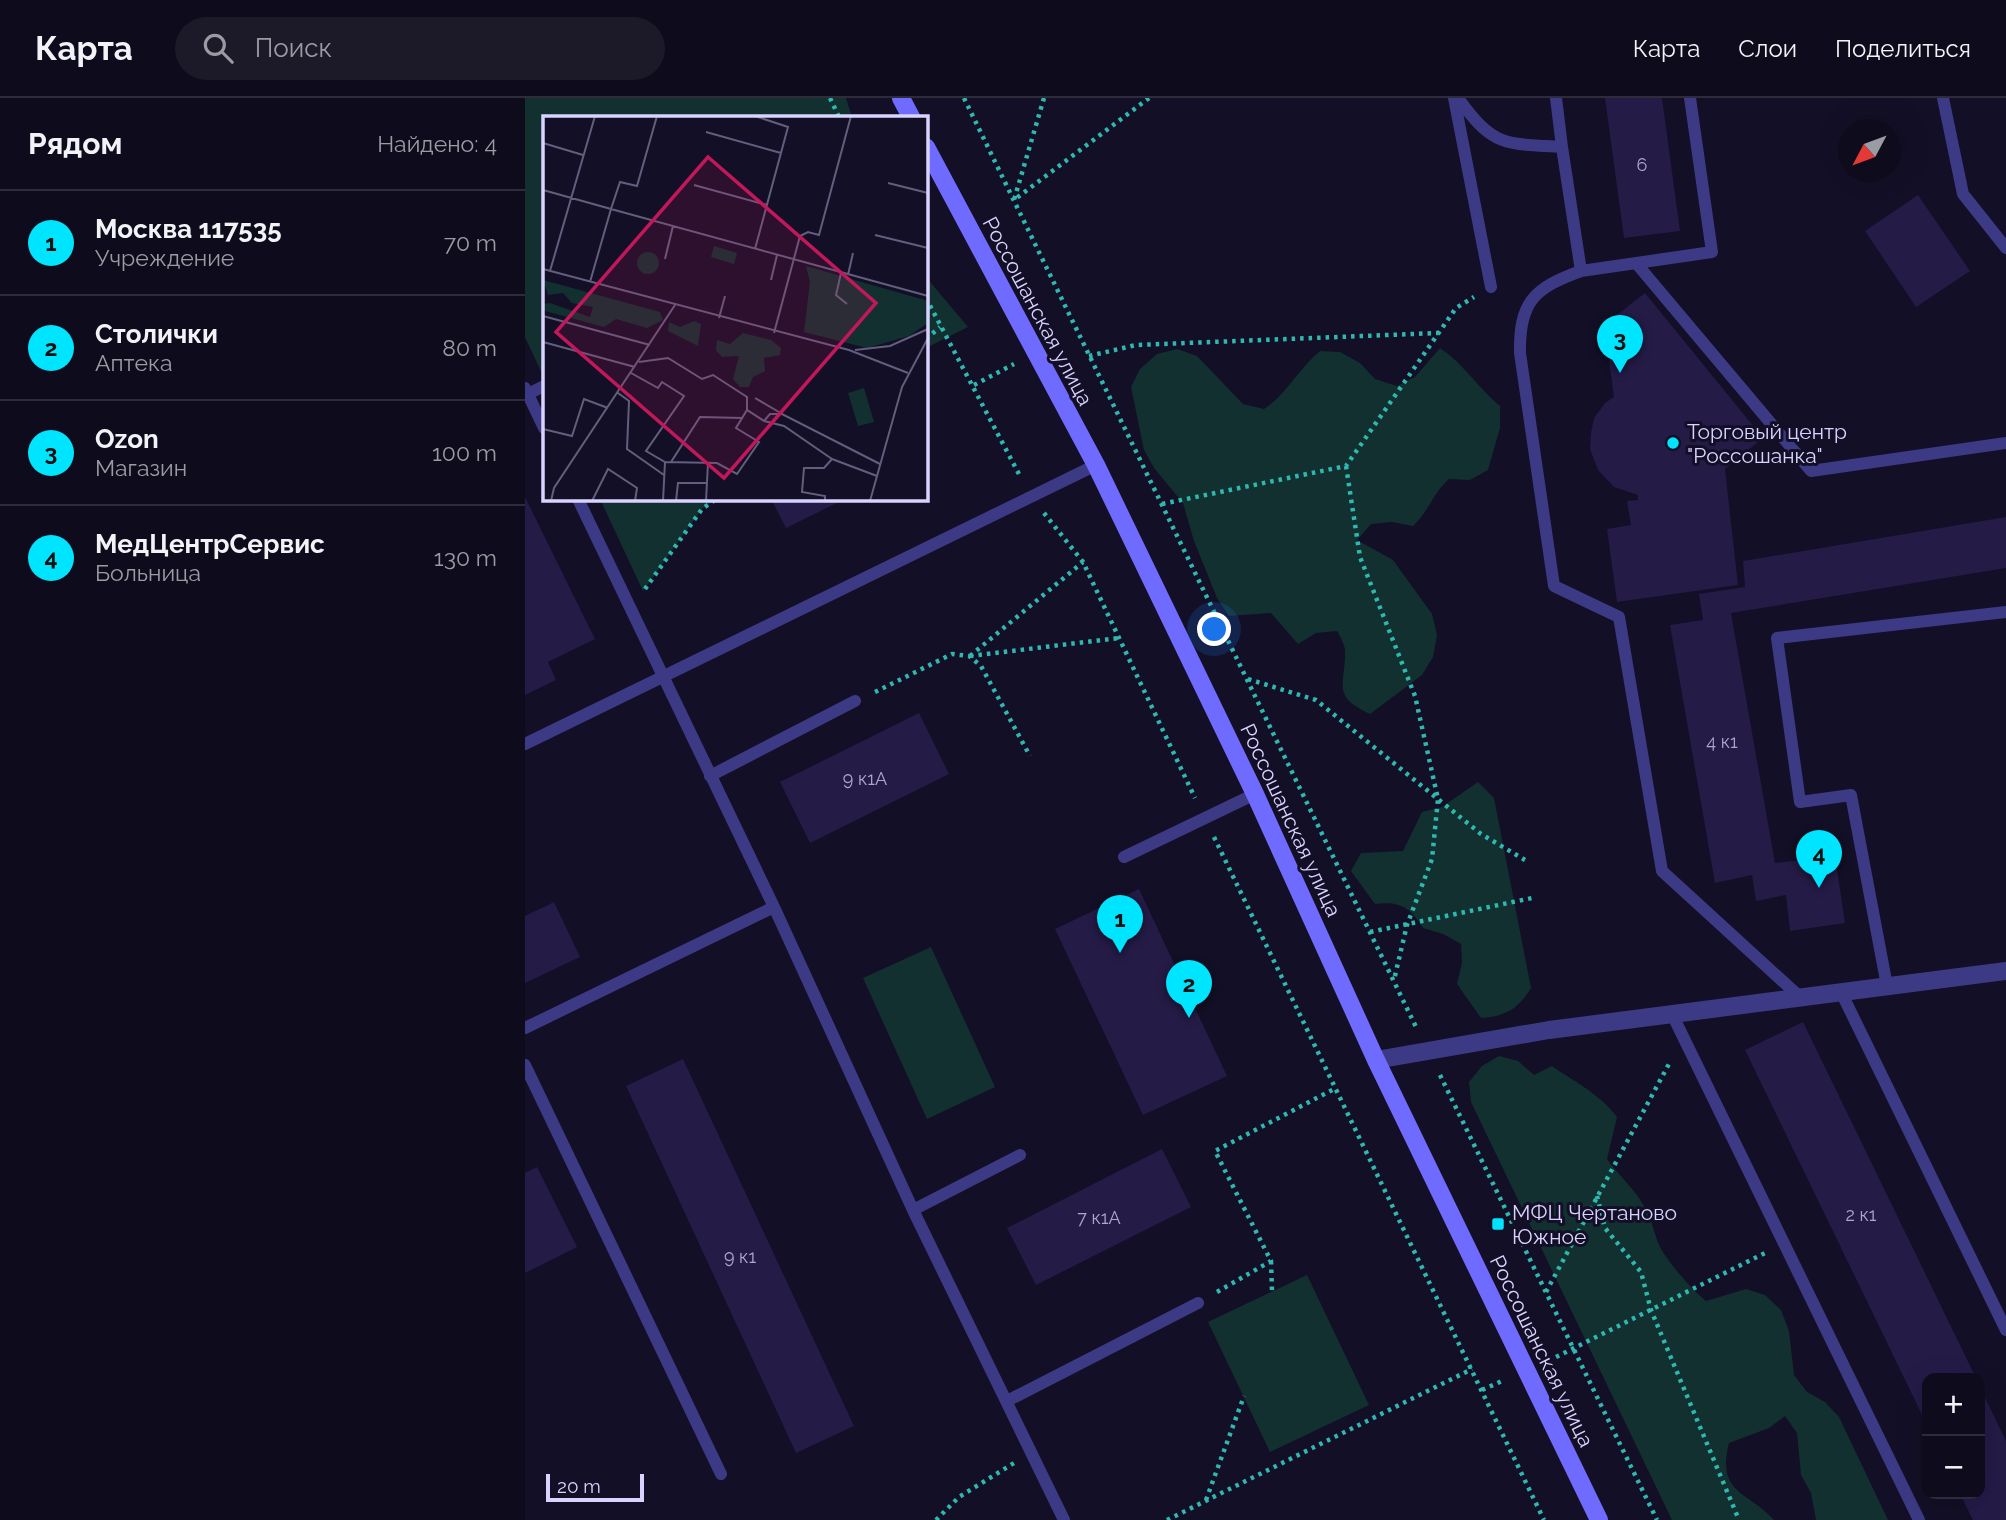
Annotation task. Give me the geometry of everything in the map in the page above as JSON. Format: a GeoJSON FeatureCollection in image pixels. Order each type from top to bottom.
{"type":"FeatureCollection","features":[{"type":"Feature","properties":{"kind":"street"},"geometry":{"type":"LineString","coordinates":[[901,98],[910,116]]}},
{"type":"Feature","properties":{"kind":"street","name":"Россошанская улица"},"geometry":{"type":"LineString","coordinates":[[927,149],[1095,465],[1255,794],[1375,1060],[1599,1520]]}},
{"type":"Feature","properties":{"kind":"street"},"geometry":{"type":"LineString","coordinates":[[1375,1060],[1549,1030],[2006,971]]}},
{"type":"Feature","properties":{"kind":"lane"},"geometry":{"type":"LineString","coordinates":[[1456,98],[1478,127],[1504,143],[1562,146]]}},
{"type":"Feature","properties":{"kind":"lane"},"geometry":{"type":"LineString","coordinates":[[1456,98],[1491,287]]}},
{"type":"Feature","properties":{"kind":"lane"},"geometry":{"type":"LineString","coordinates":[[1556,98],[1581,271]]}},
{"type":"Feature","properties":{"kind":"lane"},"geometry":{"type":"LineString","coordinates":[[1690,98],[1712,252],[1581,271],[1551,282],[1530,299],[1519,325],[1520,353],[1554,586],[1619,617],[1662,871],[1801,998]]}},
{"type":"Feature","properties":{"kind":"lane"},"geometry":{"type":"LineString","coordinates":[[1943,98],[1963,194],[2004,240]]}},
{"type":"Feature","properties":{"kind":"lane"},"geometry":{"type":"LineString","coordinates":[[1636,262],[1811,471],[2006,443]]}},
{"type":"Feature","properties":{"kind":"lane"},"geometry":{"type":"LineString","coordinates":[[527,391],[543,426]]}},
{"type":"Feature","properties":{"kind":"lane"},"geometry":{"type":"LineString","coordinates":[[525,744],[1095,465]]}},
{"type":"Feature","properties":{"kind":"lane"},"geometry":{"type":"LineString","coordinates":[[578,500],[774,907],[913,1210],[1065,1520]]}},
{"type":"Feature","properties":{"kind":"lane"},"geometry":{"type":"LineString","coordinates":[[1887,986],[1851,795],[1801,802],[1777,638],[2006,612]]}},
{"type":"Feature","properties":{"kind":"lane"},"geometry":{"type":"LineString","coordinates":[[710,776],[855,701]]}},
{"type":"Feature","properties":{"kind":"lane"},"geometry":{"type":"LineString","coordinates":[[1124,857],[1255,794]]}},
{"type":"Feature","properties":{"kind":"lane"},"geometry":{"type":"LineString","coordinates":[[525,1028],[774,907]]}},
{"type":"Feature","properties":{"kind":"lane"},"geometry":{"type":"LineString","coordinates":[[1841,992],[2006,1330]]}},
{"type":"Feature","properties":{"kind":"lane"},"geometry":{"type":"LineString","coordinates":[[1672,1014],[1919,1520]]}},
{"type":"Feature","properties":{"kind":"lane"},"geometry":{"type":"LineString","coordinates":[[525,1065],[721,1474]]}},
{"type":"Feature","properties":{"kind":"lane"},"geometry":{"type":"LineString","coordinates":[[913,1210],[1020,1155]]}},
{"type":"Feature","properties":{"kind":"lane"},"geometry":{"type":"LineString","coordinates":[[1007,1401],[1198,1303]]}},
{"type":"Feature","properties":{"kind":"path"},"geometry":{"type":"LineString","coordinates":[[830,98],[839,116]]}},
{"type":"Feature","properties":{"kind":"path"},"geometry":{"type":"LineString","coordinates":[[964,98],[1421,1036]]}},
{"type":"Feature","properties":{"kind":"path"},"geometry":{"type":"LineString","coordinates":[[1014,200],[1044,98]]}},
{"type":"Feature","properties":{"kind":"path"},"geometry":{"type":"LineString","coordinates":[[1014,200],[1149,98]]}},
{"type":"Feature","properties":{"kind":"path"},"geometry":{"type":"LineString","coordinates":[[1162,504],[1346,466],[1456,308],[1491,287]]}},
{"type":"Feature","properties":{"kind":"path"},"geometry":{"type":"LineString","coordinates":[[927,300],[974,385],[1031,498],[1083,562],[1544,1520]]}},
{"type":"Feature","properties":{"kind":"path"},"geometry":{"type":"LineString","coordinates":[[927,338],[940,327]]}},
{"type":"Feature","properties":{"kind":"path"},"geometry":{"type":"LineString","coordinates":[[1089,356],[1136,345],[1439,333]]}},
{"type":"Feature","properties":{"kind":"path"},"geometry":{"type":"LineString","coordinates":[[974,385],[1016,362]]}},
{"type":"Feature","properties":{"kind":"path"},"geometry":{"type":"LineString","coordinates":[[1346,466],[1360,557],[1415,696],[1439,799],[1432,859],[1407,925],[1394,980]]}},
{"type":"Feature","properties":{"kind":"path"},"geometry":{"type":"LineString","coordinates":[[630,610],[702,509],[715,500]]}},
{"type":"Feature","properties":{"kind":"path"},"geometry":{"type":"LineString","coordinates":[[969,656],[1083,562]]}},
{"type":"Feature","properties":{"kind":"path"},"geometry":{"type":"LineString","coordinates":[[855,701],[952,654],[969,656],[1119,638]]}},
{"type":"Feature","properties":{"kind":"path"},"geometry":{"type":"LineString","coordinates":[[969,656],[982,666],[1030,756]]}},
{"type":"Feature","properties":{"kind":"path"},"geometry":{"type":"LineString","coordinates":[[1247,678],[1316,700],[1481,834],[1525,860]]}},
{"type":"Feature","properties":{"kind":"path"},"geometry":{"type":"LineString","coordinates":[[1370,932],[1532,898]]}},
{"type":"Feature","properties":{"kind":"path"},"geometry":{"type":"LineString","coordinates":[[1546,1293],[1683,1037]]}},
{"type":"Feature","properties":{"kind":"path"},"geometry":{"type":"LineString","coordinates":[[1436,1068],[1657,1520]]}},
{"type":"Feature","properties":{"kind":"path"},"geometry":{"type":"LineString","coordinates":[[1272,1291],[1271,1261],[1215,1151],[1336,1088]]}},
{"type":"Feature","properties":{"kind":"path"},"geometry":{"type":"LineString","coordinates":[[1597,1196],[1605,1228],[1641,1272],[1651,1310],[1739,1520]]}},
{"type":"Feature","properties":{"kind":"path"},"geometry":{"type":"LineString","coordinates":[[1556,1357],[1784,1244]]}},
{"type":"Feature","properties":{"kind":"path"},"geometry":{"type":"LineString","coordinates":[[1198,1303],[1271,1261]]}},
{"type":"Feature","properties":{"kind":"path"},"geometry":{"type":"LineString","coordinates":[[1167,1520],[1472,1369]]}},
{"type":"Feature","properties":{"kind":"path"},"geometry":{"type":"LineString","coordinates":[[1482,1390],[1502,1381]]}},
{"type":"Feature","properties":{"kind":"path"},"geometry":{"type":"LineString","coordinates":[[1205,1501],[1244,1396]]}},
{"type":"Feature","properties":{"kind":"path"},"geometry":{"type":"LineString","coordinates":[[936,1520],[959,1497],[1031,1452]]}},
{"type":"Feature","properties":{"kind":"green space"},"geometry":{"type":"Polygon","coordinates":[[[525,98],[846,98],[852,116],[543,116],[543,376],[525,337],[525,98]]]}},
{"type":"Feature","properties":{"kind":"green space"},"geometry":{"type":"Polygon","coordinates":[[[927,278],[968,327],[927,348],[927,278]]]}},
{"type":"Feature","properties":{"kind":"green space"},"geometry":{"type":"Polygon","coordinates":[[[1440,348],[1500,406],[1500,428],[1488,470],[1470,480],[1449,479],[1413,526],[1392,522],[1371,524],[1357,540],[1393,560],[1432,614],[1437,635],[1433,657],[1422,675],[1370,714],[1349,701],[1345,695],[1345,649],[1337,631],[1316,633],[1298,644],[1271,613],[1229,616],[1217,598],[1194,541],[1183,503],[1154,468],[1144,450],[1131,387],[1140,369],[1157,354],[1177,349],[1197,356],[1243,404],[1264,409],[1320,351],[1340,352],[1360,363],[1375,379],[1397,386],[1415,377],[1440,348]]]}},
{"type":"Feature","properties":{"kind":"green space"},"geometry":{"type":"Polygon","coordinates":[[[600,500],[715,500],[702,509],[643,591],[600,500]]]}},
{"type":"Feature","properties":{"kind":"green space"},"geometry":{"type":"Polygon","coordinates":[[[1478,782],[1494,798],[1531,988],[1511,1010],[1481,1018],[1457,984],[1462,963],[1461,944],[1443,934],[1423,928],[1414,915],[1403,907],[1375,904],[1351,871],[1361,853],[1403,851],[1422,812],[1442,807],[1478,782]]]}},
{"type":"Feature","properties":{"kind":"green space"},"geometry":{"type":"Polygon","coordinates":[[[931,947],[995,1087],[927,1119],[863,978],[931,947]]]}},
{"type":"Feature","properties":{"kind":"green space"},"geometry":{"type":"Polygon","coordinates":[[[1499,1056],[1518,1061],[1534,1075],[1552,1066],[1611,1109],[1617,1117],[1607,1159],[1644,1206],[1664,1253],[1700,1296],[1706,1301],[1746,1289],[1765,1295],[1781,1310],[1789,1331],[1794,1375],[1807,1392],[1825,1402],[1839,1417],[1888,1520],[1816,1520],[1811,1493],[1801,1475],[1797,1433],[1785,1416],[1769,1428],[1729,1443],[1726,1460],[1727,1472],[1737,1490],[1774,1520],[1672,1520],[1471,1102],[1469,1082],[1482,1066],[1499,1056]]]}},
{"type":"Feature","properties":{"kind":"green space"},"geometry":{"type":"Polygon","coordinates":[[[1307,1275],[1369,1405],[1270,1452],[1208,1322],[1307,1275]]]}},
{"type":"Feature","properties":{"kind":"building"},"geometry":{"type":"Polygon","coordinates":[[[1605,98],[1662,98],[1680,231],[1624,238],[1605,98]]]}},
{"type":"Feature","properties":{"kind":"building"},"geometry":{"type":"Polygon","coordinates":[[[1918,195],[1970,271],[1916,307],[1865,231],[1918,195]]]}},
{"type":"Feature","properties":{"kind":"building","name":"Торговый центр \"Россошанка\""},"geometry":{"type":"Polygon","coordinates":[[[1645,293],[1763,438],[1725,469],[1738,585],[1617,602],[1607,529],[1631,525],[1627,501],[1638,500],[1638,495],[1614,487],[1598,470],[1590,449],[1591,433],[1594,418],[1605,403],[1614,397],[1604,325],[1645,293]]]}},
{"type":"Feature","properties":{"kind":"building"},"geometry":{"type":"Polygon","coordinates":[[[525,497],[595,639],[548,662],[556,680],[525,695],[525,497]]]}},
{"type":"Feature","properties":{"kind":"building"},"geometry":{"type":"Polygon","coordinates":[[[772,500],[843,500],[786,528],[772,500]]]}},
{"type":"Feature","properties":{"kind":"building"},"geometry":{"type":"Polygon","coordinates":[[[2006,517],[2006,568],[1731,613],[1775,863],[1835,856],[1845,923],[1790,931],[1786,895],[1756,901],[1752,875],[1715,883],[1670,625],[1703,620],[1699,594],[1745,587],[1743,561],[2006,517]]]}},
{"type":"Feature","properties":{"kind":"building"},"geometry":{"type":"Polygon","coordinates":[[[919,713],[949,774],[810,843],[780,782],[919,713]]]}},
{"type":"Feature","properties":{"kind":"building"},"geometry":{"type":"Polygon","coordinates":[[[1139,889],[1227,1076],[1143,1115],[1055,929],[1139,889]]]}},
{"type":"Feature","properties":{"kind":"building"},"geometry":{"type":"Polygon","coordinates":[[[554,902],[580,957],[525,983],[525,916],[554,902]]]}},
{"type":"Feature","properties":{"kind":"building"},"geometry":{"type":"Polygon","coordinates":[[[1803,1022],[1974,1373],[1922,1373],[1922,1415],[1745,1050],[1803,1022]]]}},
{"type":"Feature","properties":{"kind":"building"},"geometry":{"type":"Polygon","coordinates":[[[683,1059],[854,1426],[796,1453],[626,1086],[683,1059]]]}},
{"type":"Feature","properties":{"kind":"building"},"geometry":{"type":"Polygon","coordinates":[[[1162,1149],[1191,1207],[1036,1285],[1007,1228],[1162,1149]]]}},
{"type":"Feature","properties":{"kind":"building"},"geometry":{"type":"Polygon","coordinates":[[[537,1167],[577,1247],[525,1273],[525,1173],[537,1167]]]}},
{"type":"Feature","properties":{"kind":"building"},"geometry":{"type":"Polygon","coordinates":[[[1985,1397],[2006,1441],[2006,1520],[1973,1520],[1962,1499],[1985,1499],[1985,1397]]]}},
{"type":"Feature","properties":{"kind":"place","name":"Ozon"},"geometry":{"type":"Point","coordinates":[1620,373]}},
{"type":"Feature","properties":{"kind":"place","name":"Торговый центр \"Россошанка\""},"geometry":{"type":"Point","coordinates":[1673,443]}},
{"type":"Feature","properties":{"kind":"place","name":"МедЦентрСервис"},"geometry":{"type":"Point","coordinates":[1819,888]}},
{"type":"Feature","properties":{"kind":"place","name":"Москва 117535"},"geometry":{"type":"Point","coordinates":[1120,953]}},
{"type":"Feature","properties":{"kind":"place","name":"Столички"},"geometry":{"type":"Point","coordinates":[1189,1018]}},
{"type":"Feature","properties":{"kind":"place","name":"МФЦ Чертаново Южное"},"geometry":{"type":"Point","coordinates":[1498,1224]}}]}
